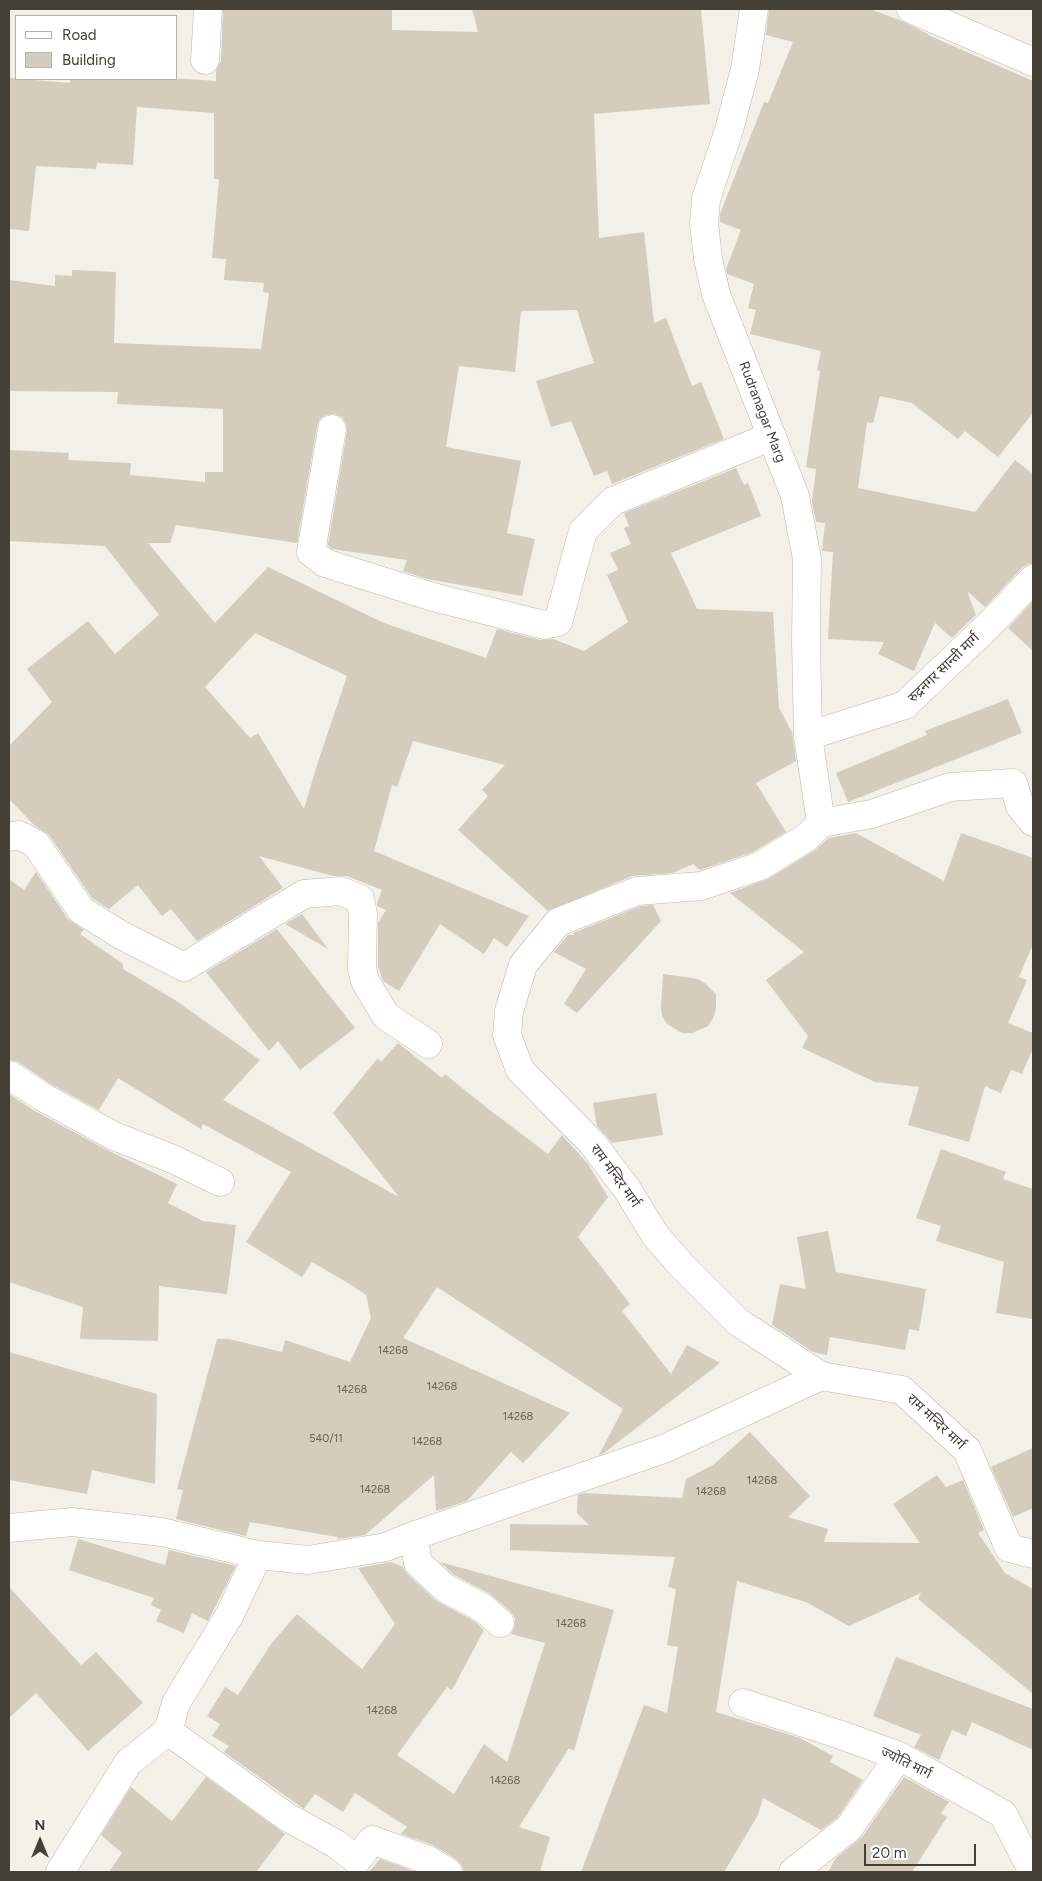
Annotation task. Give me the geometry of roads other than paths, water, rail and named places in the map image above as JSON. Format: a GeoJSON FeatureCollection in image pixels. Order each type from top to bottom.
{"type":"FeatureCollection","features":[{"type":"Feature","properties":{"kind":"street"},"geometry":{"type":"LineString","coordinates":[[205,60],[208,9]]}},
{"type":"Feature","properties":{"kind":"street","name":"Rudranagar Marg"},"geometry":{"type":"LineString","coordinates":[[754,9],[745,69],[729,130],[706,199],[704,224],[708,259],[716,294],[795,496],[807,559],[808,736],[821,823]]}},
{"type":"Feature","properties":{"kind":"street"},"geometry":{"type":"LineString","coordinates":[[911,9],[1033,62]]}},
{"type":"Feature","properties":{"kind":"street"},"geometry":{"type":"LineString","coordinates":[[332,429],[311,552],[325,563],[433,597],[544,625],[558,622],[583,531],[613,501],[772,436]]}},
{"type":"Feature","properties":{"kind":"street","name":"रुद्रनगर सान्ती मार्ग"},"geometry":{"type":"LineString","coordinates":[[808,736],[905,705],[992,622],[1033,578]]}},
{"type":"Feature","properties":{"kind":"street"},"geometry":{"type":"LineString","coordinates":[[821,823],[872,814],[950,787],[1013,783],[1020,806],[1033,822]]}},
{"type":"Feature","properties":{"kind":"street","name":"राम मन्दिर मार्ग"},"geometry":{"type":"LineString","coordinates":[[821,823],[807,837],[760,866],[701,886],[638,891],[558,922],[524,965],[508,1011],[507,1035],[520,1070],[592,1143],[627,1189],[655,1235],[682,1266],[738,1322],[821,1376],[902,1390],[967,1450],[1009,1548],[1033,1554]]}},
{"type":"Feature","properties":{"kind":"street"},"geometry":{"type":"LineString","coordinates":[[9,838],[19,835],[36,844],[81,910],[120,935],[184,967],[304,894],[341,891],[360,899],[364,914],[362,968],[365,981],[386,1016],[428,1044]]}},
{"type":"Feature","properties":{"kind":"street"},"geometry":{"type":"LineString","coordinates":[[9,1075],[41,1096],[114,1136],[175,1160],[220,1182]]}},
{"type":"Feature","properties":{"kind":"street"},"geometry":{"type":"LineString","coordinates":[[9,1528],[72,1522],[162,1532],[258,1556],[308,1560],[386,1547],[666,1448],[821,1376]]}},
{"type":"Feature","properties":{"kind":"street"},"geometry":{"type":"LineString","coordinates":[[413,1536],[418,1563],[445,1588],[483,1608],[500,1623]]}},
{"type":"Feature","properties":{"kind":"street"},"geometry":{"type":"LineString","coordinates":[[60,1872],[128,1763],[168,1731],[176,1703],[230,1614],[258,1556]]}},
{"type":"Feature","properties":{"kind":"street","name":"ज्योति मार्ग"},"geometry":{"type":"LineString","coordinates":[[743,1703],[899,1756],[1003,1814],[1033,1872]]}},
{"type":"Feature","properties":{"kind":"street"},"geometry":{"type":"LineString","coordinates":[[168,1731],[287,1817],[336,1844],[357,1860],[372,1840],[428,1860],[448,1872]]}},
{"type":"Feature","properties":{"kind":"street"},"geometry":{"type":"LineString","coordinates":[[793,1872],[849,1828],[899,1756]]}}]}
